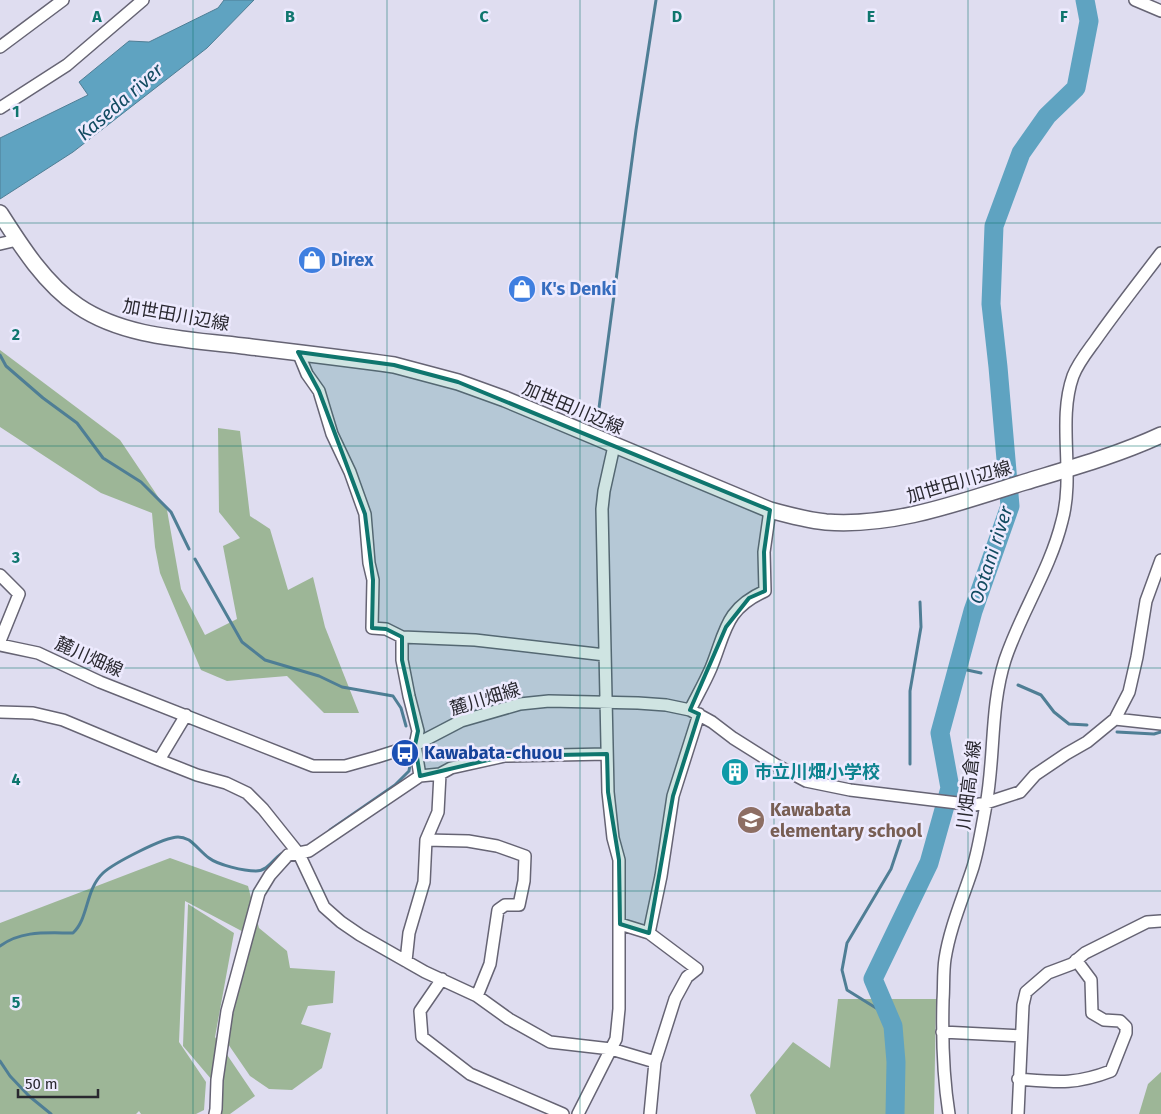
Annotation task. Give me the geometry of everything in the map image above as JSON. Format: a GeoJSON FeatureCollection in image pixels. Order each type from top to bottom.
{"type":"FeatureCollection","features":[{"type":"Feature","properties":{"kind":"main road","name":"加世田川辺線"},"geometry":{"type":"LineString","coordinates":[[3,217],[17,240],[42,272],[62,293],[77,306],[101,319],[145,333],[394,364],[442,377],[505,399],[770,510],[796,517],[825,522],[859,522],[893,519],[929,511],[1134,447],[1161,434]]}},
{"type":"Feature","properties":{"kind":"street"},"geometry":{"type":"LineString","coordinates":[[0,47],[63,0]]}},
{"type":"Feature","properties":{"kind":"street"},"geometry":{"type":"LineString","coordinates":[[0,108],[67,65],[143,0]]}},
{"type":"Feature","properties":{"kind":"street"},"geometry":{"type":"LineString","coordinates":[[1135,0],[1161,11]]}},
{"type":"Feature","properties":{"kind":"street"},"geometry":{"type":"LineString","coordinates":[[0,244],[17,240]]}},
{"type":"Feature","properties":{"kind":"street","name":"川畑高倉線"},"geometry":{"type":"LineString","coordinates":[[949,1114],[943,1063],[942,1032],[945,959],[953,924],[976,858],[986,803],[998,682],[1026,607],[1047,568],[1065,509],[1061,471],[1067,441],[1069,391],[1074,373],[1109,321],[1161,253]]}},
{"type":"Feature","properties":{"kind":"street"},"geometry":{"type":"LineString","coordinates":[[298,352],[307,374],[319,391],[332,434],[350,472],[365,514],[369,563],[373,580],[372,628],[386,629],[402,637],[475,640],[605,655]]}},
{"type":"Feature","properties":{"kind":"street"},"geometry":{"type":"LineString","coordinates":[[578,1114],[616,1039],[619,1009],[619,860],[613,838],[609,802],[602,509],[614,446]]}},
{"type":"Feature","properties":{"kind":"street"},"geometry":{"type":"LineString","coordinates":[[649,933],[661,876],[673,796],[694,712],[726,627],[737,610],[749,598],[765,591],[764,552],[770,510]]}},
{"type":"Feature","properties":{"kind":"street"},"geometry":{"type":"LineString","coordinates":[[1161,560],[1146,601],[1129,692],[1115,719],[1161,724]]}},
{"type":"Feature","properties":{"kind":"street"},"geometry":{"type":"LineString","coordinates":[[0,575],[19,594],[0,642]]}},
{"type":"Feature","properties":{"kind":"street"},"geometry":{"type":"LineString","coordinates":[[402,637],[402,660],[408,696],[418,731],[416,745],[420,776]]}},
{"type":"Feature","properties":{"kind":"street","name":"麓川畑線"},"geometry":{"type":"LineString","coordinates":[[0,646],[38,653],[100,682],[313,766],[345,766],[416,745],[461,722],[520,704],[549,701],[666,705],[694,712],[776,765],[806,781],[850,790],[974,805],[1020,792],[1035,775],[1087,742],[1115,719]]}},
{"type":"Feature","properties":{"kind":"street"},"geometry":{"type":"LineString","coordinates":[[0,712],[33,713],[63,720],[159,760],[247,793],[263,809],[299,854],[324,907],[360,935],[406,961],[477,996],[509,1019],[550,1042],[611,1049],[655,1062]]}},
{"type":"Feature","properties":{"kind":"street"},"geometry":{"type":"LineString","coordinates":[[159,760],[186,715]]}},
{"type":"Feature","properties":{"kind":"street"},"geometry":{"type":"LineString","coordinates":[[215,1114],[217,1080],[227,1011],[259,892],[288,855],[308,851],[420,776],[440,774],[451,768],[505,756],[607,754]]}},
{"type":"Feature","properties":{"kind":"street"},"geometry":{"type":"LineString","coordinates":[[406,961],[410,933],[424,882],[426,840],[438,812],[440,774]]}},
{"type":"Feature","properties":{"kind":"street"},"geometry":{"type":"LineString","coordinates":[[426,840],[497,846],[525,856],[524,881],[518,905],[505,905],[498,910],[490,964],[477,996]]}},
{"type":"Feature","properties":{"kind":"street"},"geometry":{"type":"LineString","coordinates":[[1018,1114],[1018,1079],[1023,1005],[1026,992],[1048,973],[1072,964],[1085,953],[1148,922],[1161,921]]}},
{"type":"Feature","properties":{"kind":"street"},"geometry":{"type":"LineString","coordinates":[[620,924],[649,933],[697,969],[687,977],[675,999],[655,1062],[650,1114]]}},
{"type":"Feature","properties":{"kind":"street"},"geometry":{"type":"LineString","coordinates":[[1018,1079],[1067,1082],[1092,1079],[1111,1071],[1126,1033],[1126,1027],[1120,1021],[1104,1020],[1092,1014],[1091,980],[1076,960]]}},
{"type":"Feature","properties":{"kind":"street"},"geometry":{"type":"LineString","coordinates":[[442,979],[420,1011],[422,1037],[470,1074],[562,1114]]}},
{"type":"Feature","properties":{"kind":"street"},"geometry":{"type":"LineString","coordinates":[[942,1032],[1021,1036]]}},
{"type":"Feature","properties":{"kind":"highlighted area"},"geometry":{"type":"Polygon","coordinates":[[[298,352],[394,365],[458,382],[770,510],[764,552],[765,591],[749,598],[726,627],[690,710],[699,714],[673,796],[649,933],[620,924],[619,860],[608,792],[607,754],[505,756],[420,776],[415,745],[418,731],[402,660],[402,637],[386,629],[372,628],[373,580],[365,514],[319,391],[298,352]]]}},
{"type":"Feature","properties":{"kind":"green space"},"geometry":{"type":"Polygon","coordinates":[[[0,350],[120,440],[167,510],[181,589],[205,635],[237,619],[223,546],[240,538],[219,512],[218,428],[240,431],[250,516],[270,529],[288,590],[313,577],[325,627],[359,713],[324,713],[287,676],[227,681],[201,670],[160,573],[155,547],[152,513],[101,493],[0,427],[0,350]]]}},
{"type":"Feature","properties":{"kind":"green space"},"geometry":{"type":"Polygon","coordinates":[[[170,858],[248,886],[259,928],[287,951],[290,968],[335,971],[333,1003],[308,1006],[301,1024],[331,1033],[322,1068],[292,1090],[269,1089],[250,1076],[226,1041],[253,937],[185,901],[179,1042],[206,1082],[204,1110],[196,1114],[141,1114],[139,1111],[136,1114],[0,1114],[0,923],[170,858]]]}},
{"type":"Feature","properties":{"kind":"green space"},"geometry":{"type":"Polygon","coordinates":[[[188,904],[234,933],[215,1037],[255,1096],[230,1114],[222,1114],[223,1093],[183,1046],[188,904]]]}},
{"type":"Feature","properties":{"kind":"green space"},"geometry":{"type":"Polygon","coordinates":[[[838,999],[936,999],[934,1114],[756,1114],[750,1095],[793,1042],[830,1068],[838,999]]]}},
{"type":"Feature","properties":{"kind":"green space"},"geometry":{"type":"Polygon","coordinates":[[[1161,1072],[1161,1114],[1139,1114],[1148,1084],[1161,1072]]]}},
{"type":"Feature","properties":{"kind":"water","name":"Kaseda river"},"geometry":{"type":"Polygon","coordinates":[[[224,0],[254,0],[207,48],[73,152],[0,199],[0,138],[88,95],[79,82],[129,41],[149,42],[218,8],[224,0]]]}},
{"type":"Feature","properties":{"kind":"waterway"},"geometry":{"type":"LineString","coordinates":[[597,423],[636,130],[656,0]]}},
{"type":"Feature","properties":{"kind":"waterway","name":"Ootani river"},"geometry":{"type":"LineString","coordinates":[[895,1114],[896,1062],[893,1026],[873,979],[929,863],[950,788],[940,733],[973,611],[1010,506],[991,304],[994,226],[1021,153],[1047,116],[1076,88],[1089,21],[1085,0]]}},
{"type":"Feature","properties":{"kind":"waterway"},"geometry":{"type":"LineString","coordinates":[[0,355],[6,366],[43,398],[77,423],[103,458],[141,482],[171,512],[189,549]]}},
{"type":"Feature","properties":{"kind":"waterway"},"geometry":{"type":"LineString","coordinates":[[195,559],[242,642],[265,660],[319,676],[342,687],[393,696],[401,708],[406,726]]}},
{"type":"Feature","properties":{"kind":"waterway"},"geometry":{"type":"LineString","coordinates":[[910,764],[910,691],[921,627],[920,602]]}},
{"type":"Feature","properties":{"kind":"waterway"},"geometry":{"type":"LineString","coordinates":[[958,668],[981,673]]}},
{"type":"Feature","properties":{"kind":"waterway"},"geometry":{"type":"LineString","coordinates":[[1018,685],[1041,695],[1054,712],[1069,724],[1087,725]]}},
{"type":"Feature","properties":{"kind":"waterway"},"geometry":{"type":"LineString","coordinates":[[1117,732],[1154,734],[1161,732]]}},
{"type":"Feature","properties":{"kind":"waterway"},"geometry":{"type":"LineString","coordinates":[[330,830],[395,785],[409,771],[411,759]]}},
{"type":"Feature","properties":{"kind":"waterway"},"geometry":{"type":"LineString","coordinates":[[889,1016],[847,990],[842,970],[847,943],[891,869],[904,830]]}},
{"type":"Feature","properties":{"kind":"waterway"},"geometry":{"type":"LineString","coordinates":[[0,946],[17,937],[26,935],[73,933],[82,920],[93,887],[103,873],[139,851],[171,838],[179,837],[189,840],[213,861],[251,871],[265,868],[279,855],[287,851]]}},
{"type":"Feature","properties":{"kind":"waterway"},"geometry":{"type":"LineString","coordinates":[[0,1061],[10,1076],[29,1096],[51,1114]]}},
{"type":"Feature","properties":{"kind":"place","name":"Direx"},"geometry":{"type":"Point","coordinates":[312,260]}},
{"type":"Feature","properties":{"kind":"place","name":"K's Denki"},"geometry":{"type":"Point","coordinates":[522,289]}},
{"type":"Feature","properties":{"kind":"place","name":"Kawabata-chuou"},"geometry":{"type":"Point","coordinates":[405,753]}},
{"type":"Feature","properties":{"kind":"place","name":"市立川畑小学校"},"geometry":{"type":"Point","coordinates":[735,772]}},
{"type":"Feature","properties":{"kind":"place","name":"Kawabata elementary school"},"geometry":{"type":"Point","coordinates":[751,820]}}]}
